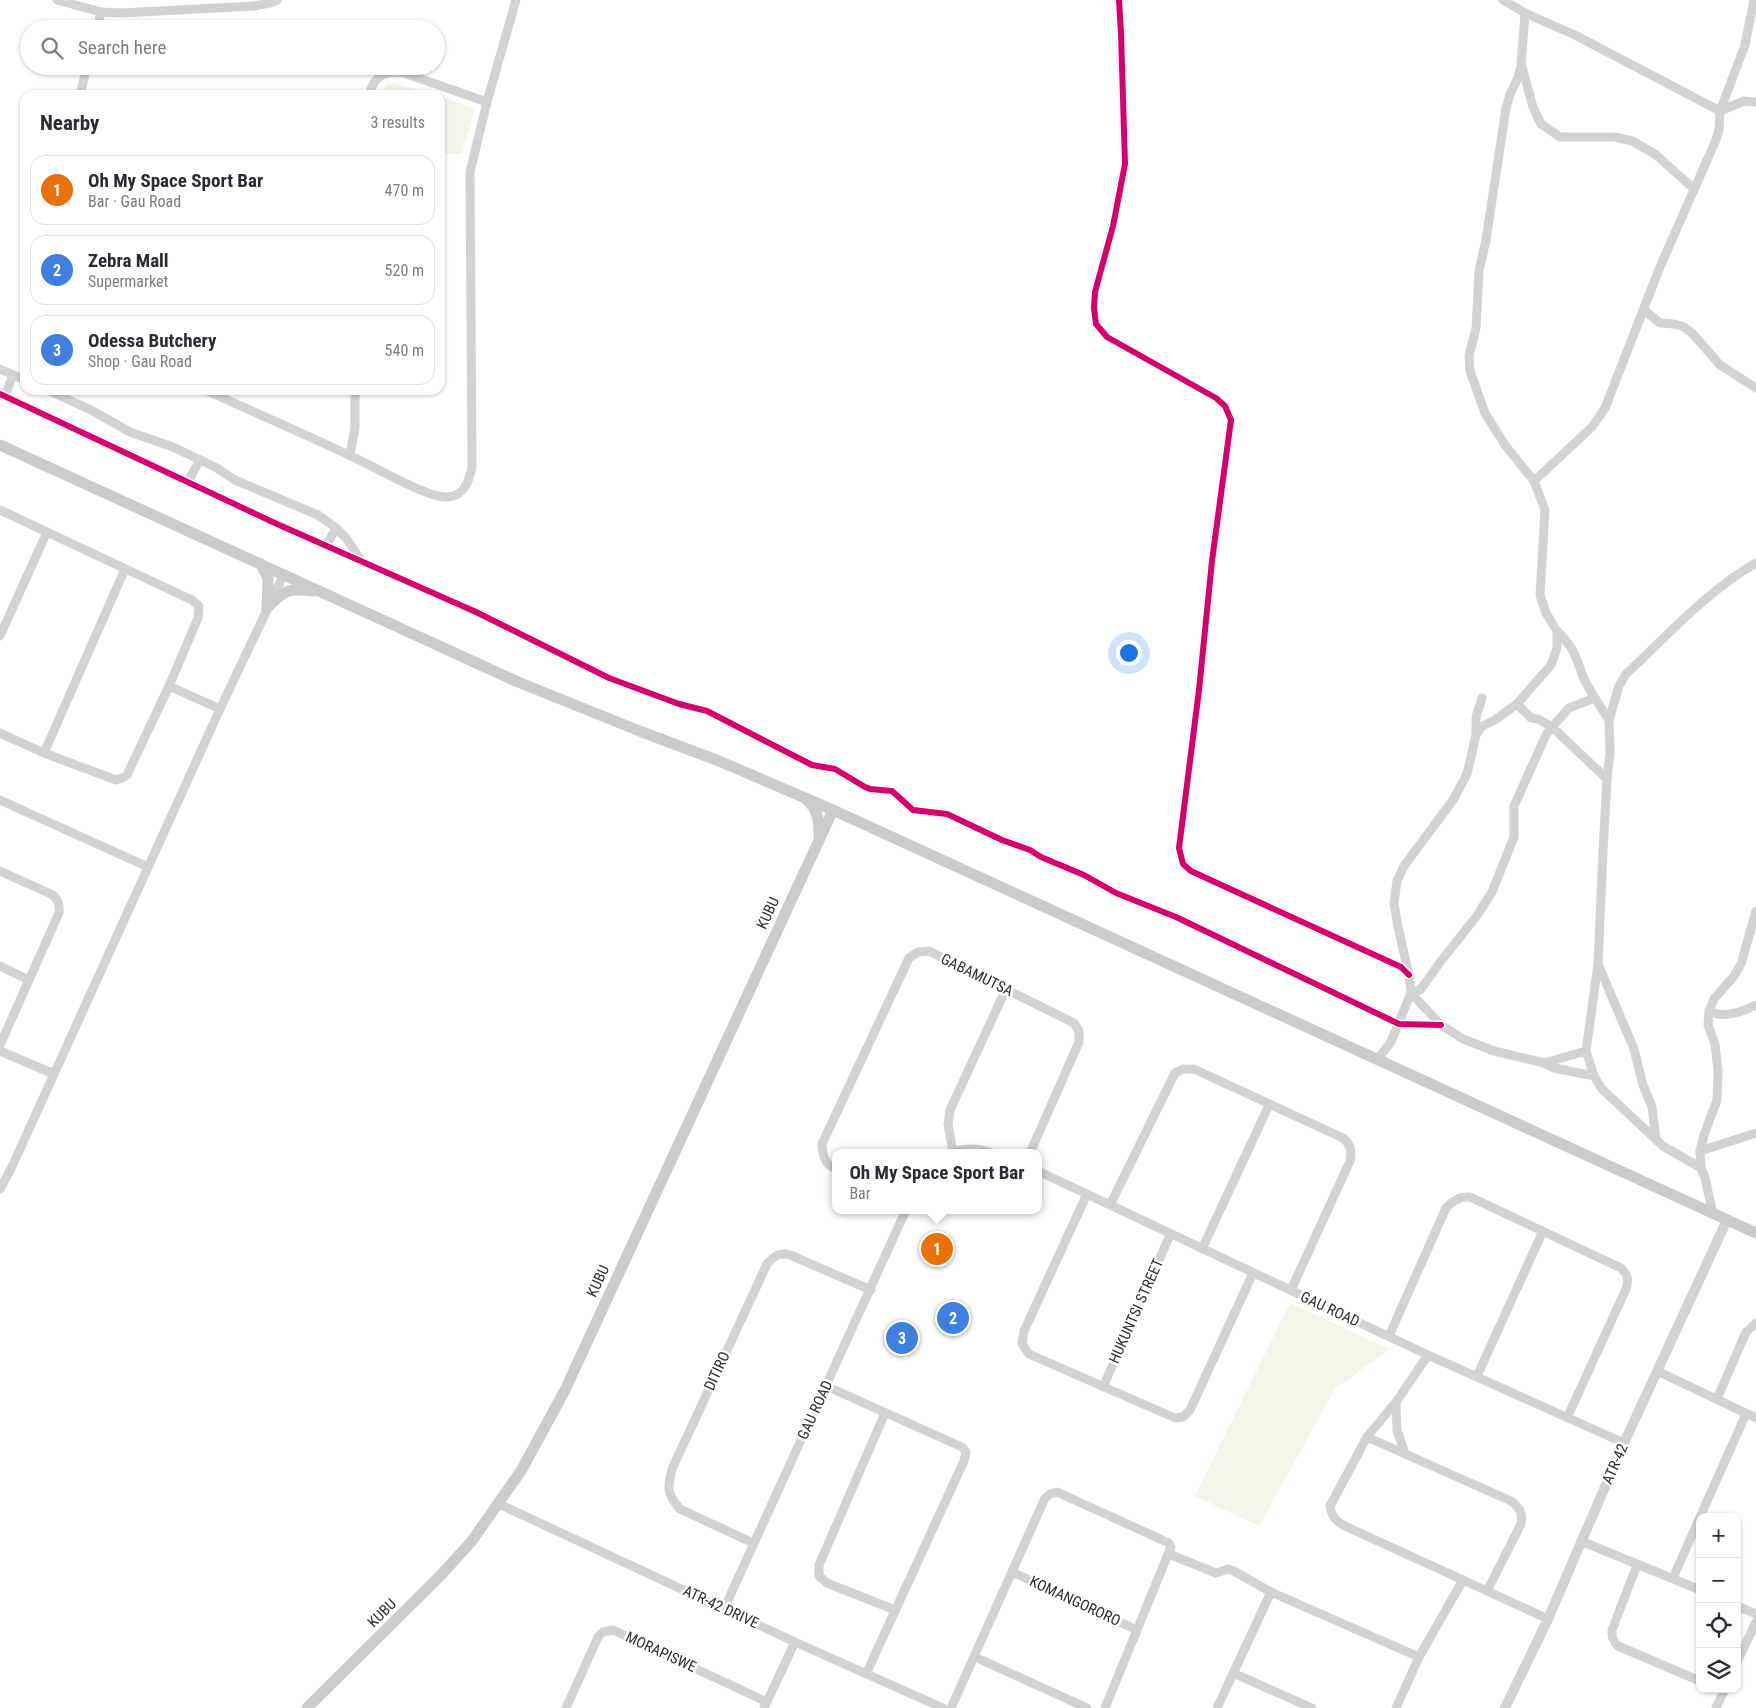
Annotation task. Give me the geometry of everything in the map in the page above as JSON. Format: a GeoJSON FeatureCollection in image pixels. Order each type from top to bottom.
{"type":"FeatureCollection","features":[{"type":"Feature","properties":{"kind":"main road"},"geometry":{"type":"LineString","coordinates":[[0,444],[518,682],[642,732],[719,760],[833,810],[1756,1233]]}},
{"type":"Feature","properties":{"kind":"main road"},"geometry":{"type":"LineString","coordinates":[[260,563],[268,578],[267,608]]}},
{"type":"Feature","properties":{"kind":"main road"},"geometry":{"type":"LineString","coordinates":[[267,608],[279,595],[289,590],[324,592]]}},
{"type":"Feature","properties":{"kind":"main road"},"geometry":{"type":"LineString","coordinates":[[804,797],[815,809],[819,823],[819,840]]}},
{"type":"Feature","properties":{"kind":"main road","name":"KUBU"},"geometry":{"type":"LineString","coordinates":[[307,1708],[459,1556],[499,1504],[530,1455],[565,1390],[833,810]]}},
{"type":"Feature","properties":{"kind":"street"},"geometry":{"type":"LineString","coordinates":[[57,0],[101,12],[122,13],[254,6],[277,0]]}},
{"type":"Feature","properties":{"kind":"street"},"geometry":{"type":"LineString","coordinates":[[216,395],[350,455],[432,495],[451,497],[461,492],[467,484],[472,467],[470,172],[487,102],[516,0]]}},
{"type":"Feature","properties":{"kind":"street"},"geometry":{"type":"LineString","coordinates":[[1119,0],[1125,164],[1113,226],[1095,292],[1096,324],[1107,337],[1216,398],[1225,406],[1232,420],[1212,561],[1198,699],[1179,848],[1183,864],[1191,871],[1217,884],[1401,967],[1409,975]]}},
{"type":"Feature","properties":{"kind":"street"},"geometry":{"type":"LineString","coordinates":[[1503,0],[1524,13],[1575,36],[1720,111],[1744,101],[1756,102]]}},
{"type":"Feature","properties":{"kind":"street"},"geometry":{"type":"LineString","coordinates":[[1534,481],[1592,428],[1605,408],[1680,220],[1715,142],[1719,130],[1720,111],[1745,45],[1754,0]]}},
{"type":"Feature","properties":{"kind":"street"},"geometry":{"type":"LineString","coordinates":[[99,20],[101,12]]}},
{"type":"Feature","properties":{"kind":"street"},"geometry":{"type":"LineString","coordinates":[[1524,13],[1521,65],[1505,115],[1486,240],[1479,271],[1476,328],[1470,356],[1470,370],[1485,413],[1505,445],[1534,481],[1545,510],[1540,595],[1546,612],[1557,631],[1570,644],[1577,657],[1584,678],[1608,720]]}},
{"type":"Feature","properties":{"kind":"street"},"geometry":{"type":"LineString","coordinates":[[1521,65],[1533,107],[1541,124],[1560,137],[1615,137],[1632,141],[1655,154],[1694,189]]}},
{"type":"Feature","properties":{"kind":"street"},"geometry":{"type":"LineString","coordinates":[[81,90],[85,75]]}},
{"type":"Feature","properties":{"kind":"street"},"geometry":{"type":"LineString","coordinates":[[371,90],[374,81],[382,75]]}},
{"type":"Feature","properties":{"kind":"street"},"geometry":{"type":"LineString","coordinates":[[412,75],[487,102]]}},
{"type":"Feature","properties":{"kind":"street"},"geometry":{"type":"LineString","coordinates":[[1644,310],[1660,323],[1684,327],[1693,334],[1720,365],[1756,388]]}},
{"type":"Feature","properties":{"kind":"street"},"geometry":{"type":"LineString","coordinates":[[0,369],[20,378]]}},
{"type":"Feature","properties":{"kind":"street"},"geometry":{"type":"LineString","coordinates":[[14,375],[2,395],[187,483],[476,612],[609,678],[679,704],[707,711],[812,766],[835,769],[870,789],[892,791],[913,810],[948,814],[1002,840],[1030,850],[1100,882],[1116,893],[1176,917],[1399,1024],[1441,1025]]}},
{"type":"Feature","properties":{"kind":"street"},"geometry":{"type":"LineString","coordinates":[[58,395],[91,410],[130,432],[173,447],[235,480],[318,515],[346,538],[362,562]]}},
{"type":"Feature","properties":{"kind":"street"},"geometry":{"type":"LineString","coordinates":[[350,455],[355,427],[355,395]]}},
{"type":"Feature","properties":{"kind":"street"},"geometry":{"type":"LineString","coordinates":[[187,483],[200,460]]}},
{"type":"Feature","properties":{"kind":"street"},"geometry":{"type":"LineString","coordinates":[[0,510],[192,600],[199,606],[198,618],[169,686],[127,775],[116,780],[44,753],[0,733]]}},
{"type":"Feature","properties":{"kind":"street"},"geometry":{"type":"LineString","coordinates":[[326,546],[336,528]]}},
{"type":"Feature","properties":{"kind":"street"},"geometry":{"type":"LineString","coordinates":[[0,636],[46,532]]}},
{"type":"Feature","properties":{"kind":"street"},"geometry":{"type":"LineString","coordinates":[[1700,1168],[1663,1146],[1602,1089],[1594,1076],[1586,1051],[1598,964],[1610,752],[1608,720],[1619,686],[1626,674],[1718,589],[1742,570],[1756,563]]}},
{"type":"Feature","properties":{"kind":"street"},"geometry":{"type":"LineString","coordinates":[[44,753],[125,569]]}},
{"type":"Feature","properties":{"kind":"street"},"geometry":{"type":"LineString","coordinates":[[0,1188],[10,1172],[220,708],[284,574]]}},
{"type":"Feature","properties":{"kind":"street"},"geometry":{"type":"LineString","coordinates":[[1476,735],[1482,726],[1495,720],[1517,704],[1551,665],[1557,648],[1557,631]]}},
{"type":"Feature","properties":{"kind":"street"},"geometry":{"type":"LineString","coordinates":[[169,686],[220,708]]}},
{"type":"Feature","properties":{"kind":"street"},"geometry":{"type":"LineString","coordinates":[[1378,1060],[1391,1042],[1411,993],[1394,902],[1397,881],[1404,866],[1453,800],[1467,774],[1476,735],[1476,716],[1482,698]]}},
{"type":"Feature","properties":{"kind":"street"},"geometry":{"type":"LineString","coordinates":[[1411,993],[1420,990],[1492,892],[1514,836],[1514,806],[1546,735],[1569,708],[1595,698]]}},
{"type":"Feature","properties":{"kind":"street"},"geometry":{"type":"LineString","coordinates":[[1517,704],[1531,718],[1538,719],[1552,727],[1607,779]]}},
{"type":"Feature","properties":{"kind":"street"},"geometry":{"type":"LineString","coordinates":[[0,800],[148,868]]}},
{"type":"Feature","properties":{"kind":"street"},"geometry":{"type":"LineString","coordinates":[[0,871],[53,895],[59,903],[60,912],[0,1045]]}},
{"type":"Feature","properties":{"kind":"street"},"geometry":{"type":"LineString","coordinates":[[1713,1214],[1705,1178],[1700,1168],[1700,1151],[1704,1135],[1717,1100],[1718,1071],[1714,1044],[1708,1025],[1709,1011],[1714,999],[1741,964],[1756,911]]}},
{"type":"Feature","properties":{"kind":"street","name":"GABAMUTSA"},"geometry":{"type":"LineString","coordinates":[[832,1167],[829,1166],[823,1156],[822,1144],[910,958],[918,952],[929,951],[1074,1023],[1079,1031],[1079,1042],[1032,1149]]}},
{"type":"Feature","properties":{"kind":"street"},"geometry":{"type":"LineString","coordinates":[[1598,964],[1634,1049],[1643,1085],[1652,1107],[1656,1140]]}},
{"type":"Feature","properties":{"kind":"street"},"geometry":{"type":"LineString","coordinates":[[0,966],[29,980]]}},
{"type":"Feature","properties":{"kind":"street"},"geometry":{"type":"LineString","coordinates":[[952,1149],[948,1124],[950,1110],[1006,989]]}},
{"type":"Feature","properties":{"kind":"street"},"geometry":{"type":"LineString","coordinates":[[1411,993],[1441,1025],[1463,1038],[1494,1051],[1544,1063],[1554,1068],[1594,1076]]}},
{"type":"Feature","properties":{"kind":"street"},"geometry":{"type":"LineString","coordinates":[[1709,1011],[1722,1015],[1756,1005]]}},
{"type":"Feature","properties":{"kind":"street"},"geometry":{"type":"LineString","coordinates":[[0,1051],[54,1074]]}},
{"type":"Feature","properties":{"kind":"street"},"geometry":{"type":"LineString","coordinates":[[1544,1063],[1586,1051]]}},
{"type":"Feature","properties":{"kind":"street"},"geometry":{"type":"LineString","coordinates":[[1110,1205],[1174,1073],[1183,1069],[1194,1070],[1343,1138],[1351,1149],[1350,1161],[1291,1290]]}},
{"type":"Feature","properties":{"kind":"street"},"geometry":{"type":"LineString","coordinates":[[1202,1249],[1269,1105]]}},
{"type":"Feature","properties":{"kind":"street"},"geometry":{"type":"LineString","coordinates":[[1700,1151],[1756,1133]]}},
{"type":"Feature","properties":{"kind":"street","name":"GAU ROAD"},"geometry":{"type":"LineString","coordinates":[[1042,1173],[1428,1355],[1624,1443]]}},
{"type":"Feature","properties":{"kind":"street"},"geometry":{"type":"LineString","coordinates":[[1087,1194],[1024,1331],[1022,1344],[1028,1354],[1176,1418],[1184,1417],[1190,1410],[1253,1272]]}},
{"type":"Feature","properties":{"kind":"street"},"geometry":{"type":"LineString","coordinates":[[1389,1336],[1446,1208],[1463,1196],[1470,1197],[1621,1268],[1627,1274],[1626,1289],[1567,1418]]}},
{"type":"Feature","properties":{"kind":"street","name":"GAU ROAD"},"geometry":{"type":"LineString","coordinates":[[724,1609],[904,1214]]}},
{"type":"Feature","properties":{"kind":"street","name":"ATR-42"},"geometry":{"type":"LineString","coordinates":[[1507,1707],[1548,1619],[1624,1443],[1727,1220]]}},
{"type":"Feature","properties":{"kind":"street"},"geometry":{"type":"LineString","coordinates":[[1476,1376],[1543,1231]]}},
{"type":"Feature","properties":{"kind":"street","name":"HUKUNTSI STREET"},"geometry":{"type":"LineString","coordinates":[[1102,1387],[1170,1234]]}},
{"type":"Feature","properties":{"kind":"street","name":"DITIRO"},"geometry":{"type":"LineString","coordinates":[[754,1544],[680,1509],[668,1491],[672,1469],[767,1264],[772,1259],[777,1255],[790,1255],[871,1290]]}},
{"type":"Feature","properties":{"kind":"street"},"geometry":{"type":"LineString","coordinates":[[1717,1399],[1746,1332],[1756,1322]]}},
{"type":"Feature","properties":{"kind":"street"},"geometry":{"type":"LineString","coordinates":[[1428,1355],[1396,1402],[1367,1437],[1330,1506],[1332,1514],[1337,1521],[1347,1527],[1548,1619]]}},
{"type":"Feature","properties":{"kind":"street"},"geometry":{"type":"LineString","coordinates":[[1657,1371],[1756,1418]]}},
{"type":"Feature","properties":{"kind":"street"},"geometry":{"type":"LineString","coordinates":[[826,1386],[962,1447],[966,1452],[966,1457],[866,1674]]}},
{"type":"Feature","properties":{"kind":"street"},"geometry":{"type":"LineString","coordinates":[[1396,1402],[1397,1430],[1405,1454]]}},
{"type":"Feature","properties":{"kind":"street"},"geometry":{"type":"LineString","coordinates":[[885,1413],[818,1570],[819,1576],[827,1583],[895,1610]]}},
{"type":"Feature","properties":{"kind":"street"},"geometry":{"type":"LineString","coordinates":[[1702,1513],[1746,1414]]}},
{"type":"Feature","properties":{"kind":"street"},"geometry":{"type":"LineString","coordinates":[[1367,1437],[1511,1501],[1519,1507],[1522,1519],[1521,1524],[1487,1591]]}},
{"type":"Feature","properties":{"kind":"street"},"geometry":{"type":"LineString","coordinates":[[951,1708],[1045,1498],[1056,1492],[1170,1543],[1172,1546],[1105,1708]]}},
{"type":"Feature","properties":{"kind":"street","name":"ATR-42 DRIVE"},"geometry":{"type":"LineString","coordinates":[[499,1504],[795,1642],[943,1708]]}},
{"type":"Feature","properties":{"kind":"street"},"geometry":{"type":"LineString","coordinates":[[1673,1578],[1696,1526]]}},
{"type":"Feature","properties":{"kind":"street"},"geometry":{"type":"LineString","coordinates":[[1581,1541],[1696,1588]]}},
{"type":"Feature","properties":{"kind":"street"},"geometry":{"type":"LineString","coordinates":[[1169,1554],[1216,1573],[1228,1569],[1232,1570],[1272,1592],[1418,1657]]}},
{"type":"Feature","properties":{"kind":"street"},"geometry":{"type":"LineString","coordinates":[[1637,1565],[1612,1630],[1611,1634],[1614,1643],[1696,1680]]}},
{"type":"Feature","properties":{"kind":"street","name":"KOMANGORORO"},"geometry":{"type":"LineString","coordinates":[[1012,1572],[1137,1630]]}},
{"type":"Feature","properties":{"kind":"street"},"geometry":{"type":"LineString","coordinates":[[1396,1708],[1418,1657],[1463,1580]]}},
{"type":"Feature","properties":{"kind":"street"},"geometry":{"type":"LineString","coordinates":[[1217,1708],[1272,1592]]}},
{"type":"Feature","properties":{"kind":"street"},"geometry":{"type":"LineString","coordinates":[[1741,1608],[1756,1614]]}},
{"type":"Feature","properties":{"kind":"street"},"geometry":{"type":"LineString","coordinates":[[1741,1654],[1756,1622]]}},
{"type":"Feature","properties":{"kind":"street","name":"MORAPISWE"},"geometry":{"type":"LineString","coordinates":[[566,1708],[598,1637],[603,1632],[613,1630],[766,1705]]}},
{"type":"Feature","properties":{"kind":"street"},"geometry":{"type":"LineString","coordinates":[[766,1705],[795,1642]]}},
{"type":"Feature","properties":{"kind":"street"},"geometry":{"type":"LineString","coordinates":[[975,1657],[1087,1708]]}},
{"type":"Feature","properties":{"kind":"street"},"geometry":{"type":"LineString","coordinates":[[1233,1673],[1312,1708]]}},
{"type":"Feature","properties":{"kind":"street"},"geometry":{"type":"LineString","coordinates":[[1716,1708],[1721,1693]]}},
{"type":"Feature","properties":{"kind":"shaded area"},"geometry":{"type":"Polygon","coordinates":[[[394,83],[417,90],[384,90],[386,85],[394,83]]]}},
{"type":"Feature","properties":{"kind":"shaded area"},"geometry":{"type":"Polygon","coordinates":[[[445,99],[475,108],[462,154],[445,154],[445,99]]]}},
{"type":"Feature","properties":{"kind":"shaded area"},"geometry":{"type":"Polygon","coordinates":[[[1290,1303],[1389,1349],[1335,1389],[1259,1526],[1195,1496],[1290,1303]]]}},
{"type":"Feature","properties":{"kind":"cycle path"},"geometry":{"type":"LineString","coordinates":[[1119,0],[1125,164],[1113,226],[1095,292],[1096,324],[1107,337],[1216,398],[1225,406],[1231,420],[1212,561],[1199,690],[1179,848],[1183,864],[1191,871],[1401,967],[1409,975]]}},
{"type":"Feature","properties":{"kind":"cycle path"},"geometry":{"type":"LineString","coordinates":[[0,394],[277,524],[476,612],[609,678],[679,704],[707,711],[812,765],[835,769],[870,789],[892,791],[913,810],[947,814],[1002,840],[1030,850],[1041,857],[1084,875],[1116,893],[1176,917],[1399,1024],[1441,1025]]}},
{"type":"Feature","properties":{"kind":"place","name":"Oh My Space Sport Bar"},"geometry":{"type":"Point","coordinates":[937,1249]}},
{"type":"Feature","properties":{"kind":"place","name":"Zebra Mall"},"geometry":{"type":"Point","coordinates":[953,1318]}},
{"type":"Feature","properties":{"kind":"place","name":"Odessa Butchery"},"geometry":{"type":"Point","coordinates":[902,1338]}}]}
